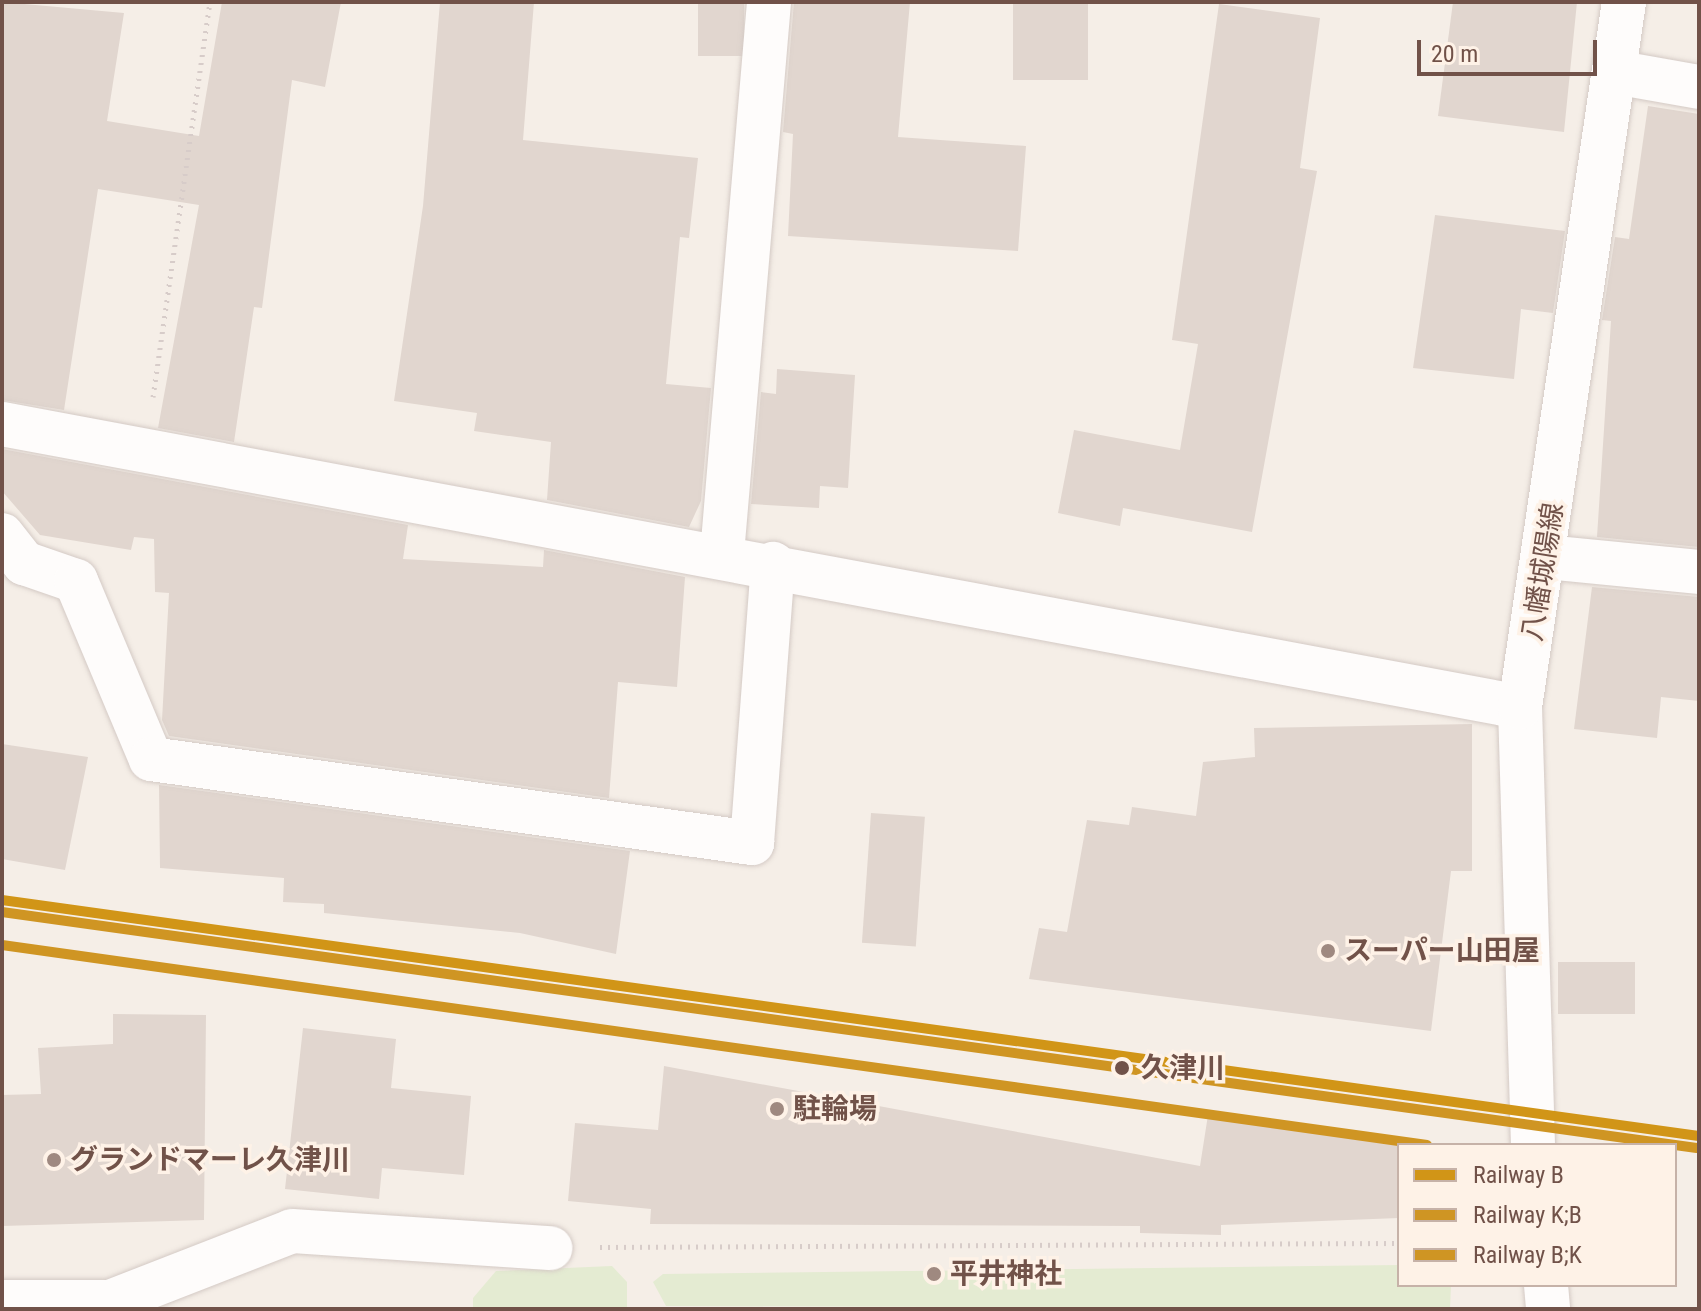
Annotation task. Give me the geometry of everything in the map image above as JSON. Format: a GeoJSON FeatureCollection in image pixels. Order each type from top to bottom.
{"type":"FeatureCollection","features":[{"type":"Feature","properties":{"kind":"street"},"geometry":{"type":"LineString","coordinates":[[722,554],[769,2]]}},
{"type":"Feature","properties":{"kind":"street","name":"八幡城陽線"},"geometry":{"type":"LineString","coordinates":[[1533,1143],[1520,707],[1546,557],[1624,2]]}},
{"type":"Feature","properties":{"kind":"street"},"geometry":{"type":"LineString","coordinates":[[1614,72],[1699,87]]}},
{"type":"Feature","properties":{"kind":"street"},"geometry":{"type":"LineString","coordinates":[[2,424],[722,554],[1520,707]]}},
{"type":"Feature","properties":{"kind":"street"},"geometry":{"type":"LineString","coordinates":[[2,535],[24,563],[76,581],[151,759],[752,843],[773,564]]}},
{"type":"Feature","properties":{"kind":"street"},"geometry":{"type":"LineString","coordinates":[[1546,557],[1699,572]]}},
{"type":"Feature","properties":{"kind":"street"},"geometry":{"type":"LineString","coordinates":[[2,1302],[110,1302],[292,1231],[550,1248]]}},
{"type":"Feature","properties":{"kind":"street"},"geometry":{"type":"LineString","coordinates":[[1546,1287],[1548,1309]]}},
{"type":"Feature","properties":{"kind":"path"},"geometry":{"type":"LineString","coordinates":[[145,450],[210,2]]}},
{"type":"Feature","properties":{"kind":"path"},"geometry":{"type":"LineString","coordinates":[[550,1248],[1397,1243]]}},
{"type":"Feature","properties":{"kind":"green space","name":"平井神社"},"geometry":{"type":"Polygon","coordinates":[[[1397,1265],[1397,1287],[1451,1287],[1450,1309],[666,1306],[653,1282],[663,1274],[1397,1265]]]}},
{"type":"Feature","properties":{"kind":"green space"},"geometry":{"type":"Polygon","coordinates":[[[612,1266],[627,1282],[627,1309],[473,1309],[473,1298],[496,1271],[612,1266]]]}},
{"type":"Feature","properties":{"kind":"building"},"geometry":{"type":"Polygon","coordinates":[[[2,2],[124,13],[107,121],[199,136],[222,2],[341,2],[325,87],[292,80],[262,308],[254,307],[234,442],[158,428],[199,205],[98,189],[64,410],[2,400],[2,2]]]}},
{"type":"Feature","properties":{"kind":"building"},"geometry":{"type":"Polygon","coordinates":[[[440,2],[534,2],[523,140],[698,158],[689,238],[680,237],[666,384],[711,388],[701,501],[689,527],[547,500],[551,442],[474,431],[477,413],[394,401],[423,206],[440,2]]]}},
{"type":"Feature","properties":{"kind":"building"},"geometry":{"type":"Polygon","coordinates":[[[698,2],[744,2],[744,56],[698,56],[698,2]]]}},
{"type":"Feature","properties":{"kind":"building"},"geometry":{"type":"Polygon","coordinates":[[[794,2],[910,2],[898,137],[1026,146],[1018,251],[788,236],[793,134],[783,132],[794,2]]]}},
{"type":"Feature","properties":{"kind":"building"},"geometry":{"type":"Polygon","coordinates":[[[1013,2],[1088,2],[1088,80],[1013,80],[1013,2]]]}},
{"type":"Feature","properties":{"kind":"building"},"geometry":{"type":"Polygon","coordinates":[[[1453,2],[1577,2],[1564,132],[1438,116],[1453,2]]]}},
{"type":"Feature","properties":{"kind":"building"},"geometry":{"type":"Polygon","coordinates":[[[1219,4],[1320,18],[1300,168],[1317,171],[1252,532],[1123,508],[1120,526],[1058,513],[1074,430],[1180,450],[1198,344],[1172,340],[1219,4]]]}},
{"type":"Feature","properties":{"kind":"building"},"geometry":{"type":"Polygon","coordinates":[[[1648,106],[1699,114],[1699,547],[1597,537],[1611,321],[1602,320],[1615,237],[1629,239],[1648,106]]]}},
{"type":"Feature","properties":{"kind":"building"},"geometry":{"type":"Polygon","coordinates":[[[1435,215],[1565,231],[1553,313],[1521,309],[1514,379],[1413,368],[1435,215]]]}},
{"type":"Feature","properties":{"kind":"building"},"geometry":{"type":"Polygon","coordinates":[[[777,369],[855,375],[848,488],[820,486],[819,508],[751,504],[761,392],[776,394],[777,369]]]}},
{"type":"Feature","properties":{"kind":"building"},"geometry":{"type":"Polygon","coordinates":[[[2,449],[408,525],[403,559],[543,567],[544,550],[685,577],[677,687],[618,682],[609,798],[169,736],[162,720],[169,593],[155,592],[154,539],[134,537],[131,550],[40,535],[2,491],[2,449]]]}},
{"type":"Feature","properties":{"kind":"building"},"geometry":{"type":"Polygon","coordinates":[[[1592,587],[1699,597],[1699,701],[1661,697],[1657,738],[1574,729],[1592,587]]]}},
{"type":"Feature","properties":{"kind":"building"},"geometry":{"type":"Polygon","coordinates":[[[1472,724],[1472,871],[1451,871],[1431,1031],[1029,979],[1039,928],[1067,932],[1087,820],[1129,825],[1132,807],[1196,816],[1203,762],[1255,757],[1254,728],[1472,724]]]}},
{"type":"Feature","properties":{"kind":"building"},"geometry":{"type":"Polygon","coordinates":[[[2,744],[88,757],[65,870],[2,859],[2,744]]]}},
{"type":"Feature","properties":{"kind":"building"},"geometry":{"type":"Polygon","coordinates":[[[159,785],[630,851],[616,954],[520,933],[324,913],[324,904],[283,902],[284,878],[160,868],[159,785]]]}},
{"type":"Feature","properties":{"kind":"building"},"geometry":{"type":"Polygon","coordinates":[[[871,813],[925,817],[916,946],[862,943],[871,813]]]}},
{"type":"Feature","properties":{"kind":"building"},"geometry":{"type":"Polygon","coordinates":[[[1558,962],[1635,962],[1635,1014],[1558,1014],[1558,962]]]}},
{"type":"Feature","properties":{"kind":"building"},"geometry":{"type":"Polygon","coordinates":[[[113,1014],[206,1015],[204,1220],[2,1226],[2,1095],[41,1094],[38,1048],[113,1044],[113,1014]]]}},
{"type":"Feature","properties":{"kind":"building"},"geometry":{"type":"Polygon","coordinates":[[[303,1028],[396,1039],[391,1088],[471,1096],[464,1175],[382,1168],[379,1199],[285,1189],[303,1028]]]}},
{"type":"Feature","properties":{"kind":"building","name":"駐輪場"},"geometry":{"type":"Polygon","coordinates":[[[664,1066],[1200,1166],[1208,1115],[1397,1145],[1397,1218],[1221,1225],[1221,1235],[1140,1233],[1140,1226],[650,1224],[651,1209],[568,1201],[575,1123],[658,1130],[664,1066]]]}},
{"type":"Feature","properties":{"kind":"rail line","name":"B"},"geometry":{"type":"LineString","coordinates":[[2,900],[1699,1136]]}},
{"type":"Feature","properties":{"kind":"rail line","name":"K;B"},"geometry":{"type":"LineString","coordinates":[[2,912],[1661,1143]]}},
{"type":"Feature","properties":{"kind":"rail line","name":"B;K"},"geometry":{"type":"LineString","coordinates":[[2,945],[1413,1143]]}},
{"type":"Feature","properties":{"kind":"rail line","name":"K;B"},"geometry":{"type":"LineString","coordinates":[[1677,1145],[1697,1148]]}},
{"type":"Feature","properties":{"kind":"place","name":"スーパー山田屋"},"geometry":{"type":"Point","coordinates":[1328,951]}},
{"type":"Feature","properties":{"kind":"place","name":"久津川"},"geometry":{"type":"Point","coordinates":[1122,1068]}},
{"type":"Feature","properties":{"kind":"place","name":"駐輪場"},"geometry":{"type":"Point","coordinates":[777,1109]}},
{"type":"Feature","properties":{"kind":"place","name":"グランドマーレ久津川"},"geometry":{"type":"Point","coordinates":[54,1160]}},
{"type":"Feature","properties":{"kind":"place","name":"平井神社"},"geometry":{"type":"Point","coordinates":[934,1274]}}]}
